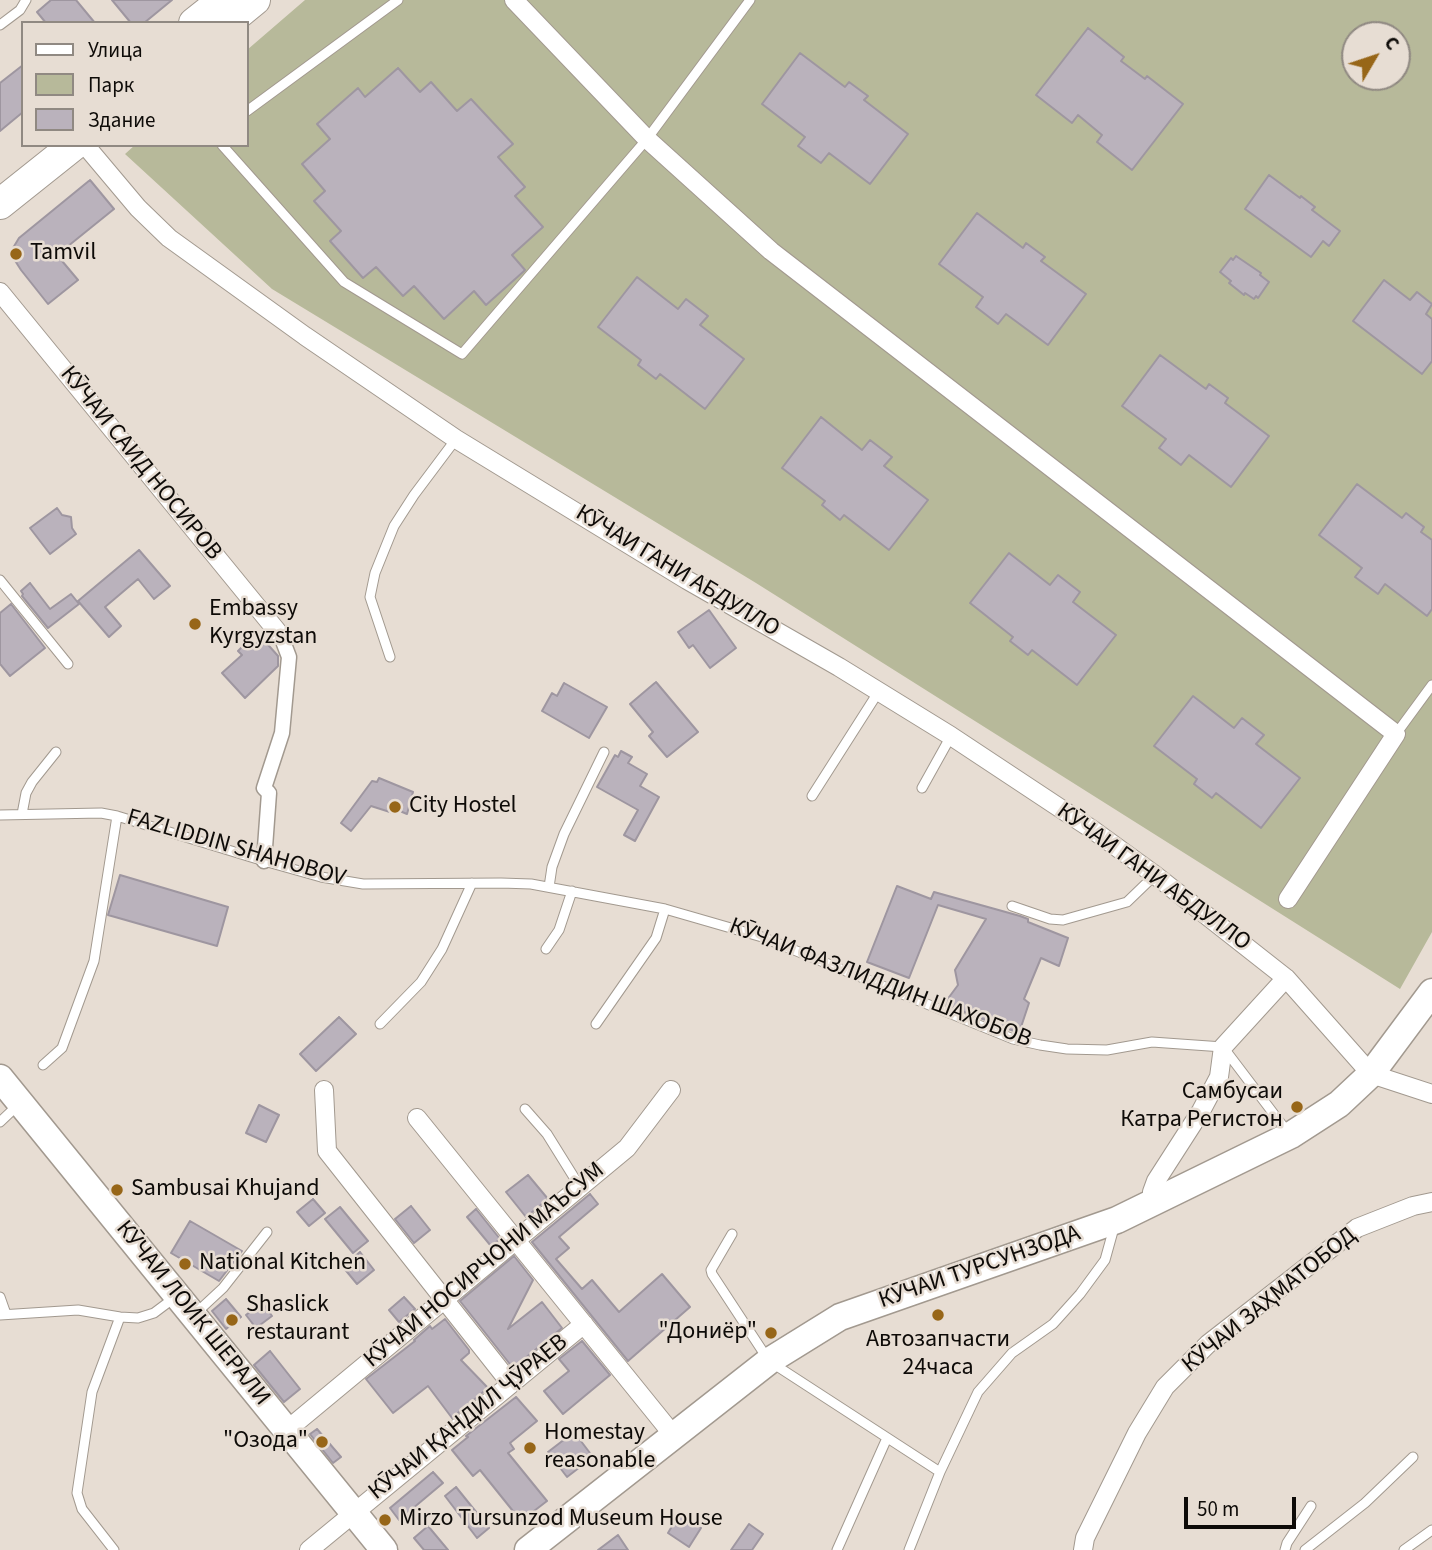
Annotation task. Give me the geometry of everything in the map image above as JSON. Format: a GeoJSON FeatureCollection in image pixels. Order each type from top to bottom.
{"type":"FeatureCollection","features":[{"type":"Feature","properties":{"kind":"highway"},"geometry":{"type":"LineString","coordinates":[[197,21],[223,0]]}},
{"type":"Feature","properties":{"kind":"highway"},"geometry":{"type":"LineString","coordinates":[[229,21],[255,0]]}},
{"type":"Feature","properties":{"kind":"highway"},"geometry":{"type":"LineString","coordinates":[[0,178],[39,147]]}},
{"type":"Feature","properties":{"kind":"highway"},"geometry":{"type":"LineString","coordinates":[[0,204],[71,147]]}},
{"type":"Feature","properties":{"kind":"main road","name":"КӮЧАИ ТУРСУНЗОДА"},"geometry":{"type":"LineString","coordinates":[[528,1550],[769,1361],[840,1317],[1116,1220],[1291,1135],[1339,1104],[1371,1074],[1431,995]]}},
{"type":"Feature","properties":{"kind":"main road","name":"КӮЧАИ ЛОИК ШЕРАЛИ"},"geometry":{"type":"LineString","coordinates":[[0,1078],[384,1550]]}},
{"type":"Feature","properties":{"kind":"street"},"geometry":{"type":"LineString","coordinates":[[514,0],[647,139],[771,251],[1396,734],[1288,899]]}},
{"type":"Feature","properties":{"kind":"street","name":"КӮЧАИ ГАНИ АБДУЛЛО"},"geometry":{"type":"LineString","coordinates":[[87,147],[138,208],[169,238],[305,336],[456,439],[687,580],[879,691],[1093,830],[1286,978],[1371,1074]]}},
{"type":"Feature","properties":{"kind":"street","name":"КӮЧАИ САИД НОСИРОВ"},"geometry":{"type":"LineString","coordinates":[[0,292],[281,636]]}},
{"type":"Feature","properties":{"kind":"street"},"geometry":{"type":"LineString","coordinates":[[264,861],[269,793],[264,788],[282,733],[289,657],[281,636]]}},
{"type":"Feature","properties":{"kind":"street"},"geometry":{"type":"LineString","coordinates":[[1154,1201],[1152,1192],[1156,1181],[1201,1111],[1219,1077],[1223,1047],[1286,978]]}},
{"type":"Feature","properties":{"kind":"street"},"geometry":{"type":"LineString","coordinates":[[1371,1074],[1432,1094]]}},
{"type":"Feature","properties":{"kind":"street"},"geometry":{"type":"LineString","coordinates":[[324,1090],[327,1151],[511,1384]]}},
{"type":"Feature","properties":{"kind":"street","name":"КӮЧАИ НОСИРЧОНИ МАЪСУМ"},"geometry":{"type":"LineString","coordinates":[[287,1430],[627,1148],[671,1090]]}},
{"type":"Feature","properties":{"kind":"street"},"geometry":{"type":"LineString","coordinates":[[417,1118],[674,1436]]}},
{"type":"Feature","properties":{"kind":"street","name":"КӮЧАИ ЗАҲМАТОБОД"},"geometry":{"type":"LineString","coordinates":[[1083,1550],[1085,1538],[1144,1422],[1165,1387],[1208,1344],[1357,1228],[1413,1206],[1432,1202]]}},
{"type":"Feature","properties":{"kind":"street","name":"КӮЧАИ ҚАНДИЛ ҶӮРАЕВ"},"geometry":{"type":"LineString","coordinates":[[309,1550],[584,1324]]}},
{"type":"Feature","properties":{"kind":"lane"},"geometry":{"type":"LineString","coordinates":[[0,25],[20,10],[26,0]]}},
{"type":"Feature","properties":{"kind":"lane"},"geometry":{"type":"LineString","coordinates":[[248,110],[398,0]]}},
{"type":"Feature","properties":{"kind":"lane"},"geometry":{"type":"LineString","coordinates":[[224,147],[344,282],[462,354],[647,139],[750,0]]}},
{"type":"Feature","properties":{"kind":"lane"},"geometry":{"type":"LineString","coordinates":[[390,657],[370,597],[375,573],[394,526],[456,439]]}},
{"type":"Feature","properties":{"kind":"lane"},"geometry":{"type":"LineString","coordinates":[[0,580],[68,664]]}},
{"type":"Feature","properties":{"kind":"lane"},"geometry":{"type":"LineString","coordinates":[[1396,734],[1432,685]]}},
{"type":"Feature","properties":{"kind":"lane"},"geometry":{"type":"LineString","coordinates":[[812,796],[879,691]]}},
{"type":"Feature","properties":{"kind":"lane"},"geometry":{"type":"LineString","coordinates":[[922,788],[951,736]]}},
{"type":"Feature","properties":{"kind":"lane"},"geometry":{"type":"LineString","coordinates":[[22,814],[26,793],[32,782],[56,752]]}},
{"type":"Feature","properties":{"kind":"lane"},"geometry":{"type":"LineString","coordinates":[[549,887],[552,867],[564,834],[604,752]]}},
{"type":"Feature","properties":{"kind":"lane","name":"FAZLIDDIN SHAHOBOV"},"geometry":{"type":"LineString","coordinates":[[0,815],[101,813],[117,816],[321,877],[363,884],[472,883]]}},
{"type":"Feature","properties":{"kind":"lane"},"geometry":{"type":"LineString","coordinates":[[43,1065],[62,1048],[94,961],[117,816]]}},
{"type":"Feature","properties":{"kind":"lane"},"geometry":{"type":"LineString","coordinates":[[1012,906],[1050,919],[1063,920],[1127,902],[1155,875]]}},
{"type":"Feature","properties":{"kind":"lane"},"geometry":{"type":"LineString","coordinates":[[380,1024],[421,982],[442,949],[472,883]]}},
{"type":"Feature","properties":{"kind":"lane","name":"КӮЧАИ ФАЗЛИДДИН ШАХОБОВ"},"geometry":{"type":"LineString","coordinates":[[472,883],[549,887],[665,909],[762,937],[1013,1039],[1067,1049],[1116,1049],[1152,1042],[1223,1047]]}},
{"type":"Feature","properties":{"kind":"lane"},"geometry":{"type":"LineString","coordinates":[[546,949],[559,930],[572,891]]}},
{"type":"Feature","properties":{"kind":"lane"},"geometry":{"type":"LineString","coordinates":[[596,1024],[656,938],[665,909]]}},
{"type":"Feature","properties":{"kind":"lane"},"geometry":{"type":"LineString","coordinates":[[1223,1047],[1291,1135]]}},
{"type":"Feature","properties":{"kind":"lane"},"geometry":{"type":"LineString","coordinates":[[0,1122],[20,1103]]}},
{"type":"Feature","properties":{"kind":"lane"},"geometry":{"type":"LineString","coordinates":[[525,1109],[547,1134],[580,1187]]}},
{"type":"Feature","properties":{"kind":"lane"},"geometry":{"type":"LineString","coordinates":[[909,1550],[940,1472],[978,1392],[1012,1353],[1054,1324],[1080,1294],[1105,1260],[1116,1220]]}},
{"type":"Feature","properties":{"kind":"lane"},"geometry":{"type":"LineString","coordinates":[[0,1297],[3,1315],[78,1310],[120,1317],[146,1316],[164,1307],[186,1305],[223,1288],[267,1232]]}},
{"type":"Feature","properties":{"kind":"lane"},"geometry":{"type":"LineString","coordinates":[[732,1234],[710,1270],[769,1361],[940,1472]]}},
{"type":"Feature","properties":{"kind":"lane"},"geometry":{"type":"LineString","coordinates":[[114,1550],[78,1503],[77,1493],[92,1392],[120,1317]]}},
{"type":"Feature","properties":{"kind":"lane"},"geometry":{"type":"LineString","coordinates":[[837,1550],[887,1438]]}},
{"type":"Feature","properties":{"kind":"lane"},"geometry":{"type":"LineString","coordinates":[[1305,1550],[1365,1503],[1413,1457]]}},
{"type":"Feature","properties":{"kind":"lane"},"geometry":{"type":"LineString","coordinates":[[1285,1550],[1311,1506]]}},
{"type":"Feature","properties":{"kind":"lane"},"geometry":{"type":"LineString","coordinates":[[1404,1550],[1432,1530]]}},
{"type":"Feature","properties":{"kind":"green space"},"geometry":{"type":"Polygon","coordinates":[[[305,0],[1432,0],[1432,932],[1400,989],[756,583],[272,289],[125,154],[133,147],[248,147],[248,49],[305,0]]]}},
{"type":"Feature","properties":{"kind":"building"},"geometry":{"type":"Polygon","coordinates":[[[51,0],[76,0],[93,21],[44,21],[37,12],[51,0]]]}},
{"type":"Feature","properties":{"kind":"building"},"geometry":{"type":"Polygon","coordinates":[[[112,0],[172,0],[146,21],[129,21],[112,0]]]}},
{"type":"Feature","properties":{"kind":"building"},"geometry":{"type":"Polygon","coordinates":[[[1088,28],[1124,57],[1121,61],[1145,79],[1147,76],[1183,104],[1132,170],[1097,142],[1102,135],[1078,115],[1072,123],[1036,95],[1088,28]]]}},
{"type":"Feature","properties":{"kind":"building"},"geometry":{"type":"Polygon","coordinates":[[[800,53],[845,87],[849,82],[868,96],[864,100],[908,134],[870,184],[829,153],[821,163],[798,146],[805,137],[762,104],[800,53]]]}},
{"type":"Feature","properties":{"kind":"building"},"geometry":{"type":"Polygon","coordinates":[[[21,67],[21,114],[0,131],[0,83],[21,67]]]}},
{"type":"Feature","properties":{"kind":"building"},"geometry":{"type":"Polygon","coordinates":[[[398,68],[420,92],[431,82],[457,111],[471,99],[513,144],[498,157],[525,187],[515,196],[543,227],[512,255],[525,270],[523,272],[486,305],[474,291],[444,319],[414,286],[403,296],[376,267],[363,278],[330,241],[341,231],[314,201],[325,191],[302,164],[330,139],[317,124],[358,88],[365,97],[398,68]]]}},
{"type":"Feature","properties":{"kind":"building"},"geometry":{"type":"Polygon","coordinates":[[[1269,175],[1315,207],[1312,210],[1340,231],[1329,246],[1323,241],[1311,257],[1245,209],[1269,175]]]}},
{"type":"Feature","properties":{"kind":"building"},"geometry":{"type":"Polygon","coordinates":[[[90,180],[114,209],[57,255],[78,280],[48,304],[14,259],[13,248],[19,238],[90,180]]]}},
{"type":"Feature","properties":{"kind":"building"},"geometry":{"type":"Polygon","coordinates":[[[977,213],[1023,248],[1026,243],[1045,257],[1041,261],[1086,294],[1048,345],[1006,314],[998,324],[976,307],[983,297],[939,264],[977,213]]]}},
{"type":"Feature","properties":{"kind":"building"},"geometry":{"type":"Polygon","coordinates":[[[1236,256],[1261,273],[1269,282],[1258,298],[1256,296],[1254,299],[1245,293],[1244,295],[1220,272],[1231,258],[1233,260],[1236,256]]]}},
{"type":"Feature","properties":{"kind":"building"},"geometry":{"type":"Polygon","coordinates":[[[637,277],[678,309],[686,299],[708,316],[700,325],[744,359],[705,409],[660,374],[656,379],[638,365],[641,360],[598,327],[637,277]]]}},
{"type":"Feature","properties":{"kind":"building"},"geometry":{"type":"Polygon","coordinates":[[[1384,280],[1410,300],[1417,292],[1432,304],[1426,314],[1432,319],[1432,361],[1422,374],[1353,321],[1384,280]]]}},
{"type":"Feature","properties":{"kind":"building"},"geometry":{"type":"Polygon","coordinates":[[[1160,355],[1206,389],[1209,384],[1228,398],[1225,403],[1269,436],[1231,487],[1189,455],[1181,465],[1159,448],[1166,439],[1122,406],[1160,355]]]}},
{"type":"Feature","properties":{"kind":"building"},"geometry":{"type":"Polygon","coordinates":[[[821,417],[862,450],[870,440],[892,457],[884,466],[928,500],[889,550],[844,515],[840,520],[822,505],[825,501],[782,468],[821,417]]]}},
{"type":"Feature","properties":{"kind":"building"},"geometry":{"type":"Polygon","coordinates":[[[1357,484],[1402,518],[1406,513],[1424,527],[1421,532],[1432,540],[1432,609],[1427,616],[1385,584],[1378,594],[1355,577],[1362,568],[1319,535],[1357,484]]]}},
{"type":"Feature","properties":{"kind":"building"},"geometry":{"type":"Polygon","coordinates":[[[57,508],[62,515],[71,517],[72,528],[76,534],[50,554],[30,528],[57,508]]]}},
{"type":"Feature","properties":{"kind":"building"},"geometry":{"type":"Polygon","coordinates":[[[139,550],[170,586],[154,599],[138,579],[105,607],[121,626],[109,637],[78,601],[139,550]]]}},
{"type":"Feature","properties":{"kind":"building"},"geometry":{"type":"Polygon","coordinates":[[[1009,553],[1050,585],[1058,575],[1080,592],[1073,602],[1116,635],[1077,685],[1032,650],[1028,655],[1010,641],[1013,637],[970,603],[1009,553]]]}},
{"type":"Feature","properties":{"kind":"building"},"geometry":{"type":"Polygon","coordinates":[[[30,583],[50,609],[71,594],[79,604],[48,628],[22,596],[21,591],[30,583]]]}},
{"type":"Feature","properties":{"kind":"building"},"geometry":{"type":"Polygon","coordinates":[[[11,604],[45,648],[10,676],[0,664],[0,613],[11,604]]]}},
{"type":"Feature","properties":{"kind":"building"},"geometry":{"type":"Polygon","coordinates":[[[709,610],[736,648],[710,668],[693,645],[689,648],[678,632],[709,610]]]}},
{"type":"Feature","properties":{"kind":"building"},"geometry":{"type":"Polygon","coordinates":[[[262,638],[278,656],[278,666],[245,698],[222,673],[242,655],[238,651],[248,641],[253,647],[262,638]]]}},
{"type":"Feature","properties":{"kind":"building"},"geometry":{"type":"Polygon","coordinates":[[[656,682],[698,732],[667,757],[649,736],[653,732],[630,704],[656,682]]]}},
{"type":"Feature","properties":{"kind":"building"},"geometry":{"type":"Polygon","coordinates":[[[564,683],[607,707],[589,738],[542,711],[552,693],[557,696],[564,683]]]}},
{"type":"Feature","properties":{"kind":"building"},"geometry":{"type":"Polygon","coordinates":[[[1193,696],[1234,728],[1242,718],[1264,735],[1256,744],[1300,778],[1261,828],[1216,793],[1212,798],[1194,784],[1197,779],[1154,746],[1193,696]]]}},
{"type":"Feature","properties":{"kind":"building"},"geometry":{"type":"Polygon","coordinates":[[[621,751],[632,757],[628,763],[647,774],[640,786],[659,797],[635,841],[624,835],[638,810],[597,787],[615,755],[618,757],[621,751]]]}},
{"type":"Feature","properties":{"kind":"building","name":"City Hostel"},"geometry":{"type":"Polygon","coordinates":[[[379,778],[413,792],[407,814],[395,809],[393,813],[371,806],[351,831],[341,823],[372,781],[377,782],[379,778]]]}},
{"type":"Feature","properties":{"kind":"building"},"geometry":{"type":"Polygon","coordinates":[[[120,875],[228,907],[217,946],[108,915],[120,875]]]}},
{"type":"Feature","properties":{"kind":"building"},"geometry":{"type":"Polygon","coordinates":[[[897,886],[931,899],[934,892],[1020,916],[1028,919],[1028,922],[1068,938],[1059,966],[1041,958],[1024,999],[1029,1003],[1019,1033],[944,1004],[958,985],[955,970],[986,919],[938,905],[909,978],[867,962],[897,886]]]}},
{"type":"Feature","properties":{"kind":"building"},"geometry":{"type":"Polygon","coordinates":[[[339,1017],[356,1034],[316,1071],[300,1054],[339,1017]]]}},
{"type":"Feature","properties":{"kind":"building"},"geometry":{"type":"Polygon","coordinates":[[[259,1105],[279,1115],[266,1142],[246,1133],[259,1105]]]}},
{"type":"Feature","properties":{"kind":"building"},"geometry":{"type":"Polygon","coordinates":[[[528,1175],[548,1199],[526,1217],[506,1192],[528,1175]]]}},
{"type":"Feature","properties":{"kind":"building"},"geometry":{"type":"Polygon","coordinates":[[[590,1194],[598,1204],[559,1237],[569,1248],[556,1259],[582,1289],[592,1280],[619,1312],[662,1274],[690,1307],[628,1361],[532,1242],[590,1194]]]}},
{"type":"Feature","properties":{"kind":"building"},"geometry":{"type":"Polygon","coordinates":[[[313,1199],[325,1213],[309,1226],[297,1212],[313,1199]]]}},
{"type":"Feature","properties":{"kind":"building"},"geometry":{"type":"Polygon","coordinates":[[[411,1206],[430,1230],[414,1243],[395,1219],[411,1206]]]}},
{"type":"Feature","properties":{"kind":"building"},"geometry":{"type":"Polygon","coordinates":[[[340,1207],[368,1241],[353,1253],[325,1219],[340,1207]]]}},
{"type":"Feature","properties":{"kind":"building"},"geometry":{"type":"Polygon","coordinates":[[[476,1209],[500,1239],[491,1246],[467,1217],[476,1209]]]}},
{"type":"Feature","properties":{"kind":"building"},"geometry":{"type":"Polygon","coordinates":[[[190,1221],[242,1251],[219,1281],[171,1253],[190,1221]]]}},
{"type":"Feature","properties":{"kind":"building"},"geometry":{"type":"Polygon","coordinates":[[[360,1252],[374,1270],[357,1284],[343,1267],[360,1252]]]}},
{"type":"Feature","properties":{"kind":"building"},"geometry":{"type":"Polygon","coordinates":[[[514,1256],[533,1280],[508,1329],[542,1302],[562,1328],[513,1368],[460,1301],[514,1256]]]}},
{"type":"Feature","properties":{"kind":"building"},"geometry":{"type":"Polygon","coordinates":[[[404,1297],[415,1309],[399,1322],[389,1310],[404,1297]]]}},
{"type":"Feature","properties":{"kind":"building"},"geometry":{"type":"Polygon","coordinates":[[[226,1299],[241,1317],[226,1329],[212,1311],[226,1299]]]}},
{"type":"Feature","properties":{"kind":"building"},"geometry":{"type":"Polygon","coordinates":[[[262,1302],[272,1316],[256,1328],[246,1315],[262,1302]]]}},
{"type":"Feature","properties":{"kind":"building"},"geometry":{"type":"Polygon","coordinates":[[[445,1319],[469,1350],[461,1360],[488,1388],[452,1418],[428,1386],[393,1413],[366,1379],[430,1326],[432,1329],[445,1319]]]}},
{"type":"Feature","properties":{"kind":"building"},"geometry":{"type":"Polygon","coordinates":[[[582,1341],[610,1375],[563,1414],[544,1391],[569,1371],[559,1359],[582,1341]]]}},
{"type":"Feature","properties":{"kind":"building"},"geometry":{"type":"Polygon","coordinates":[[[270,1351],[300,1389],[284,1402],[254,1365],[270,1351]]]}},
{"type":"Feature","properties":{"kind":"building"},"geometry":{"type":"Polygon","coordinates":[[[516,1397],[537,1421],[510,1443],[514,1449],[508,1453],[547,1501],[521,1521],[480,1470],[473,1476],[452,1450],[516,1397]]]}},
{"type":"Feature","properties":{"kind":"building"},"geometry":{"type":"Polygon","coordinates":[[[317,1429],[341,1457],[333,1463],[310,1434],[317,1429]]]}},
{"type":"Feature","properties":{"kind":"building"},"geometry":{"type":"Polygon","coordinates":[[[574,1432],[593,1457],[567,1477],[548,1452],[574,1432]]]}},
{"type":"Feature","properties":{"kind":"building"},"geometry":{"type":"Polygon","coordinates":[[[433,1472],[443,1483],[399,1520],[390,1508],[433,1472]]]}},
{"type":"Feature","properties":{"kind":"building"},"geometry":{"type":"Polygon","coordinates":[[[456,1487],[489,1528],[477,1538],[445,1496],[456,1487]]]}},
{"type":"Feature","properties":{"kind":"building"},"geometry":{"type":"Polygon","coordinates":[[[679,1514],[701,1528],[689,1547],[668,1533],[679,1514]]]}},
{"type":"Feature","properties":{"kind":"building"},"geometry":{"type":"Polygon","coordinates":[[[749,1524],[763,1534],[752,1550],[731,1550],[749,1524]]]}},
{"type":"Feature","properties":{"kind":"building"},"geometry":{"type":"Polygon","coordinates":[[[428,1526],[448,1550],[424,1550],[414,1538],[428,1526]]]}},
{"type":"Feature","properties":{"kind":"building"},"geometry":{"type":"Polygon","coordinates":[[[618,1535],[628,1550],[598,1550],[618,1535]]]}},
{"type":"Feature","properties":{"kind":"place","name":"Tamvil"},"geometry":{"type":"Point","coordinates":[16,254]}},
{"type":"Feature","properties":{"kind":"place","name":"Embassy Kyrgyzstan"},"geometry":{"type":"Point","coordinates":[195,624]}},
{"type":"Feature","properties":{"kind":"place","name":"City Hostel"},"geometry":{"type":"Point","coordinates":[395,807]}},
{"type":"Feature","properties":{"kind":"place","name":"Самбусаи Катра Регистон"},"geometry":{"type":"Point","coordinates":[1297,1107]}},
{"type":"Feature","properties":{"kind":"place","name":"Sambusai Khujand"},"geometry":{"type":"Point","coordinates":[117,1190]}},
{"type":"Feature","properties":{"kind":"place","name":"National Kitchen"},"geometry":{"type":"Point","coordinates":[185,1264]}},
{"type":"Feature","properties":{"kind":"place","name":"Автозапчасти 24часа"},"geometry":{"type":"Point","coordinates":[938,1315]}},
{"type":"Feature","properties":{"kind":"place","name":"Shaslick restaurant"},"geometry":{"type":"Point","coordinates":[232,1320]}},
{"type":"Feature","properties":{"kind":"place","name":"\"Дониёр\""},"geometry":{"type":"Point","coordinates":[771,1333]}},
{"type":"Feature","properties":{"kind":"place","name":"\"Озода\""},"geometry":{"type":"Point","coordinates":[322,1442]}},
{"type":"Feature","properties":{"kind":"place","name":"Homestay reasonable"},"geometry":{"type":"Point","coordinates":[530,1448]}},
{"type":"Feature","properties":{"kind":"place","name":"Mirzo Tursunzod Museum House"},"geometry":{"type":"Point","coordinates":[385,1520]}}]}
